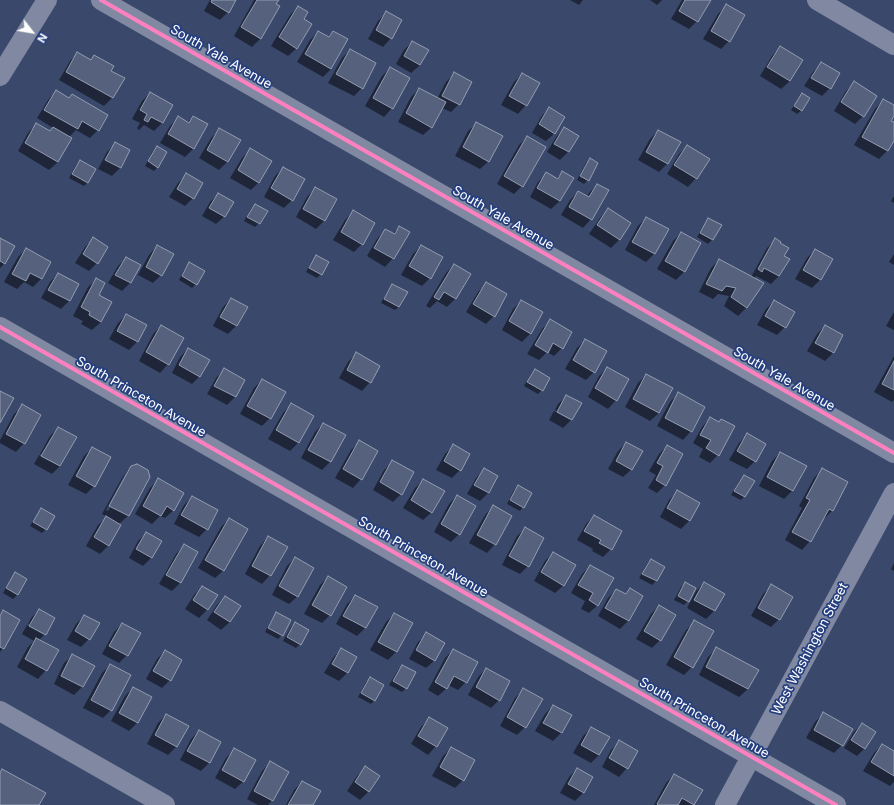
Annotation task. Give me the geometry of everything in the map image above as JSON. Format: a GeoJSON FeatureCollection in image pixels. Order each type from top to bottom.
{"type":"FeatureCollection","features":[{"type":"Feature","properties":{"kind":"street"},"geometry":{"type":"LineString","coordinates":[[0,76],[47,0]]}},
{"type":"Feature","properties":{"kind":"street","name":"South Yale Avenue"},"geometry":{"type":"LineString","coordinates":[[101,0],[894,453]]}},
{"type":"Feature","properties":{"kind":"street"},"geometry":{"type":"LineString","coordinates":[[817,0],[894,45]]}},
{"type":"Feature","properties":{"kind":"street","name":"South Princeton Avenue"},"geometry":{"type":"LineString","coordinates":[[0,327],[836,805]]}},
{"type":"Feature","properties":{"kind":"street","name":"West Washington Street"},"geometry":{"type":"LineString","coordinates":[[725,805],[894,493]]}},
{"type":"Feature","properties":{"kind":"street"},"geometry":{"type":"LineString","coordinates":[[0,711],[164,805]]}},
{"type":"Feature","properties":{"kind":"building"},"geometry":{"type":"Polygon","coordinates":[[[212,0],[236,0],[229,13],[211,2],[212,0]]]}},
{"type":"Feature","properties":{"kind":"building"},"geometry":{"type":"Polygon","coordinates":[[[257,0],[279,0],[276,4],[280,6],[261,39],[241,27],[257,0]]]}},
{"type":"Feature","properties":{"kind":"building"},"geometry":{"type":"Polygon","coordinates":[[[685,0],[711,0],[698,22],[679,11],[685,0]]]}},
{"type":"Feature","properties":{"kind":"building"},"geometry":{"type":"Polygon","coordinates":[[[726,4],[745,15],[730,42],[711,31],[726,4]]]}},
{"type":"Feature","properties":{"kind":"building"},"geometry":{"type":"Polygon","coordinates":[[[298,6],[308,12],[304,19],[312,24],[297,49],[279,37],[298,6]]]}},
{"type":"Feature","properties":{"kind":"building"},"geometry":{"type":"Polygon","coordinates":[[[386,11],[402,20],[392,39],[376,30],[386,11]]]}},
{"type":"Feature","properties":{"kind":"building"},"geometry":{"type":"Polygon","coordinates":[[[318,31],[329,37],[333,31],[348,39],[331,69],[305,54],[318,31]]]}},
{"type":"Feature","properties":{"kind":"building"},"geometry":{"type":"Polygon","coordinates":[[[412,41],[429,50],[420,65],[404,56],[412,41]]]}},
{"type":"Feature","properties":{"kind":"building"},"geometry":{"type":"Polygon","coordinates":[[[780,46],[803,60],[790,81],[767,67],[780,46]]]}},
{"type":"Feature","properties":{"kind":"building"},"geometry":{"type":"Polygon","coordinates":[[[350,49],[376,63],[363,89],[336,74],[350,49]]]}},
{"type":"Feature","properties":{"kind":"building"},"geometry":{"type":"Polygon","coordinates":[[[77,52],[91,60],[94,55],[114,66],[111,71],[125,78],[113,98],[66,72],[77,52]]]}},
{"type":"Feature","properties":{"kind":"building"},"geometry":{"type":"Polygon","coordinates":[[[821,62],[840,73],[831,89],[811,78],[821,62]]]}},
{"type":"Feature","properties":{"kind":"building"},"geometry":{"type":"Polygon","coordinates":[[[390,67],[410,78],[393,109],[373,98],[390,67]]]}},
{"type":"Feature","properties":{"kind":"building"},"geometry":{"type":"Polygon","coordinates":[[[454,72],[472,82],[460,105],[442,96],[454,72]]]}},
{"type":"Feature","properties":{"kind":"building"},"geometry":{"type":"Polygon","coordinates":[[[522,73],[540,83],[527,106],[509,96],[522,73]]]}},
{"type":"Feature","properties":{"kind":"building"},"geometry":{"type":"Polygon","coordinates":[[[854,81],[877,96],[864,117],[841,102],[854,81]]]}},
{"type":"Feature","properties":{"kind":"building"},"geometry":{"type":"Polygon","coordinates":[[[419,88],[446,102],[432,128],[406,113],[419,88]]]}},
{"type":"Feature","properties":{"kind":"building"},"geometry":{"type":"Polygon","coordinates":[[[56,90],[69,98],[72,94],[108,115],[99,131],[82,121],[78,129],[44,110],[56,90]]]}},
{"type":"Feature","properties":{"kind":"building"},"geometry":{"type":"Polygon","coordinates":[[[150,92],[173,105],[163,123],[151,117],[148,122],[144,120],[147,114],[140,110],[150,92]]]}},
{"type":"Feature","properties":{"kind":"building"},"geometry":{"type":"Polygon","coordinates":[[[802,93],[810,98],[802,111],[794,106],[802,93]]]}},
{"type":"Feature","properties":{"kind":"building"},"geometry":{"type":"Polygon","coordinates":[[[883,99],[894,105],[894,116],[891,121],[894,122],[894,141],[888,151],[862,137],[883,99]]]}},
{"type":"Feature","properties":{"kind":"building"},"geometry":{"type":"Polygon","coordinates":[[[549,107],[565,117],[555,134],[539,124],[549,107]]]}},
{"type":"Feature","properties":{"kind":"building"},"geometry":{"type":"Polygon","coordinates":[[[178,116],[189,123],[193,116],[208,124],[194,149],[168,134],[178,116]]]}},
{"type":"Feature","properties":{"kind":"building"},"geometry":{"type":"Polygon","coordinates":[[[476,122],[503,136],[489,162],[463,147],[476,122]]]}},
{"type":"Feature","properties":{"kind":"building"},"geometry":{"type":"Polygon","coordinates":[[[36,123],[50,131],[53,127],[72,138],[58,162],[25,143],[36,123]]]}},
{"type":"Feature","properties":{"kind":"building"},"geometry":{"type":"Polygon","coordinates":[[[564,127],[579,136],[569,152],[554,144],[564,127]]]}},
{"type":"Feature","properties":{"kind":"building"},"geometry":{"type":"Polygon","coordinates":[[[219,128],[241,140],[228,162],[207,150],[219,128]]]}},
{"type":"Feature","properties":{"kind":"building"},"geometry":{"type":"Polygon","coordinates":[[[658,130],[681,142],[668,164],[646,152],[658,130]]]}},
{"type":"Feature","properties":{"kind":"building"},"geometry":{"type":"Polygon","coordinates":[[[527,136],[546,147],[523,187],[504,176],[527,136]]]}},
{"type":"Feature","properties":{"kind":"building"},"geometry":{"type":"Polygon","coordinates":[[[115,142],[130,150],[121,168],[105,160],[115,142]]]}},
{"type":"Feature","properties":{"kind":"building"},"geometry":{"type":"Polygon","coordinates":[[[687,145],[710,159],[697,179],[674,165],[687,145]]]}},
{"type":"Feature","properties":{"kind":"building"},"geometry":{"type":"Polygon","coordinates":[[[157,146],[167,152],[158,168],[148,161],[157,146]]]}},
{"type":"Feature","properties":{"kind":"building"},"geometry":{"type":"Polygon","coordinates":[[[250,148],[272,161],[259,183],[238,170],[250,148]]]}},
{"type":"Feature","properties":{"kind":"building"},"geometry":{"type":"Polygon","coordinates":[[[590,158],[598,163],[589,181],[580,176],[590,158]]]}},
{"type":"Feature","properties":{"kind":"building"},"geometry":{"type":"Polygon","coordinates":[[[80,160],[96,169],[88,183],[72,174],[80,160]]]}},
{"type":"Feature","properties":{"kind":"building"},"geometry":{"type":"Polygon","coordinates":[[[283,167],[305,179],[293,201],[271,188],[283,167]]]}},
{"type":"Feature","properties":{"kind":"building"},"geometry":{"type":"Polygon","coordinates":[[[562,171],[574,178],[560,201],[537,188],[546,172],[558,179],[562,171]]]}},
{"type":"Feature","properties":{"kind":"building"},"geometry":{"type":"Polygon","coordinates":[[[186,173],[203,183],[194,199],[177,189],[186,173]]]}},
{"type":"Feature","properties":{"kind":"building"},"geometry":{"type":"Polygon","coordinates":[[[597,184],[609,190],[592,220],[569,207],[578,191],[589,197],[597,184]]]}},
{"type":"Feature","properties":{"kind":"building"},"geometry":{"type":"Polygon","coordinates":[[[315,187],[337,199],[325,221],[303,209],[315,187]]]}},
{"type":"Feature","properties":{"kind":"building"},"geometry":{"type":"Polygon","coordinates":[[[218,193],[234,202],[225,217],[209,208],[218,193]]]}},
{"type":"Feature","properties":{"kind":"building"},"geometry":{"type":"Polygon","coordinates":[[[255,204],[268,211],[260,224],[247,217],[255,204]]]}},
{"type":"Feature","properties":{"kind":"building"},"geometry":{"type":"Polygon","coordinates":[[[608,208],[631,223],[620,240],[597,225],[608,208]]]}},
{"type":"Feature","properties":{"kind":"building"},"geometry":{"type":"Polygon","coordinates":[[[353,210],[375,223],[363,245],[341,232],[353,210]]]}},
{"type":"Feature","properties":{"kind":"building"},"geometry":{"type":"Polygon","coordinates":[[[646,217],[669,229],[655,254],[632,242],[646,217]]]}},
{"type":"Feature","properties":{"kind":"building"},"geometry":{"type":"Polygon","coordinates":[[[708,218],[722,225],[713,240],[700,233],[708,218]]]}},
{"type":"Feature","properties":{"kind":"building"},"geometry":{"type":"Polygon","coordinates":[[[399,226],[410,232],[394,259],[374,248],[385,229],[395,234],[399,226]]]}},
{"type":"Feature","properties":{"kind":"building"},"geometry":{"type":"Polygon","coordinates":[[[681,232],[701,243],[685,272],[665,261],[681,232]]]}},
{"type":"Feature","properties":{"kind":"building"},"geometry":{"type":"Polygon","coordinates":[[[93,237],[108,247],[98,264],[83,254],[93,237]]]}},
{"type":"Feature","properties":{"kind":"building"},"geometry":{"type":"Polygon","coordinates":[[[0,238],[15,246],[5,264],[0,261],[0,238]]]}},
{"type":"Feature","properties":{"kind":"building"},"geometry":{"type":"Polygon","coordinates":[[[775,238],[789,248],[784,256],[790,259],[779,276],[764,268],[762,272],[758,269],[775,238]]]}},
{"type":"Feature","properties":{"kind":"building"},"geometry":{"type":"Polygon","coordinates":[[[157,245],[174,254],[162,276],[146,267],[157,245]]]}},
{"type":"Feature","properties":{"kind":"building"},"geometry":{"type":"Polygon","coordinates":[[[421,245],[443,257],[431,279],[409,266],[421,245]]]}},
{"type":"Feature","properties":{"kind":"building"},"geometry":{"type":"Polygon","coordinates":[[[26,248],[51,262],[42,279],[30,273],[26,281],[12,274],[26,248]]]}},
{"type":"Feature","properties":{"kind":"building"},"geometry":{"type":"Polygon","coordinates":[[[815,249],[833,259],[821,280],[803,270],[815,249]]]}},
{"type":"Feature","properties":{"kind":"building"},"geometry":{"type":"Polygon","coordinates":[[[316,255],[329,262],[322,275],[309,268],[316,255]]]}},
{"type":"Feature","properties":{"kind":"building"},"geometry":{"type":"Polygon","coordinates":[[[126,257],[141,265],[131,283],[115,275],[126,257]]]}},
{"type":"Feature","properties":{"kind":"building"},"geometry":{"type":"Polygon","coordinates":[[[719,259],[764,283],[747,308],[731,297],[736,288],[726,286],[722,291],[706,284],[719,259]]]}},
{"type":"Feature","properties":{"kind":"building"},"geometry":{"type":"Polygon","coordinates":[[[189,262],[205,271],[197,285],[182,276],[189,262]]]}},
{"type":"Feature","properties":{"kind":"building"},"geometry":{"type":"Polygon","coordinates":[[[454,264],[471,274],[456,299],[444,292],[439,300],[434,297],[454,264]]]}},
{"type":"Feature","properties":{"kind":"building"},"geometry":{"type":"Polygon","coordinates":[[[58,273],[79,284],[70,301],[48,290],[58,273]]]}},
{"type":"Feature","properties":{"kind":"building"},"geometry":{"type":"Polygon","coordinates":[[[96,278],[105,283],[99,295],[112,302],[101,322],[89,315],[90,312],[81,307],[96,278]]]}},
{"type":"Feature","properties":{"kind":"building"},"geometry":{"type":"Polygon","coordinates":[[[486,282],[507,294],[495,317],[473,304],[486,282]]]}},
{"type":"Feature","properties":{"kind":"building"},"geometry":{"type":"Polygon","coordinates":[[[392,284],[408,292],[399,307],[384,299],[392,284]]]}},
{"type":"Feature","properties":{"kind":"building"},"geometry":{"type":"Polygon","coordinates":[[[231,298],[248,307],[237,326],[220,317],[231,298]]]}},
{"type":"Feature","properties":{"kind":"building"},"geometry":{"type":"Polygon","coordinates":[[[521,300],[543,312],[531,334],[509,321],[521,300]]]}},
{"type":"Feature","properties":{"kind":"building"},"geometry":{"type":"Polygon","coordinates":[[[774,300],[795,312],[786,328],[765,316],[774,300]]]}},
{"type":"Feature","properties":{"kind":"building"},"geometry":{"type":"Polygon","coordinates":[[[126,314],[147,325],[138,342],[117,331],[126,314]]]}},
{"type":"Feature","properties":{"kind":"building"},"geometry":{"type":"Polygon","coordinates":[[[550,319],[572,332],[563,349],[553,343],[548,353],[535,345],[550,319]]]}},
{"type":"Feature","properties":{"kind":"building"},"geometry":{"type":"Polygon","coordinates":[[[161,325],[184,338],[169,365],[146,352],[161,325]]]}},
{"type":"Feature","properties":{"kind":"building"},"geometry":{"type":"Polygon","coordinates":[[[825,325],[843,335],[834,353],[815,343],[825,325]]]}},
{"type":"Feature","properties":{"kind":"building"},"geometry":{"type":"Polygon","coordinates":[[[585,339],[607,351],[595,373],[573,360],[585,339]]]}},
{"type":"Feature","properties":{"kind":"building"},"geometry":{"type":"Polygon","coordinates":[[[188,348],[210,360],[200,377],[179,365],[188,348]]]}},
{"type":"Feature","properties":{"kind":"building"},"geometry":{"type":"Polygon","coordinates":[[[356,352],[380,366],[371,383],[347,370],[356,352]]]}},
{"type":"Feature","properties":{"kind":"building"},"geometry":{"type":"Polygon","coordinates":[[[894,361],[894,390],[882,384],[894,361]]]}},
{"type":"Feature","properties":{"kind":"building"},"geometry":{"type":"Polygon","coordinates":[[[607,367],[629,379],[617,401],[595,388],[607,367]]]}},
{"type":"Feature","properties":{"kind":"building"},"geometry":{"type":"Polygon","coordinates":[[[224,368],[245,380],[236,397],[214,386],[224,368]]]}},
{"type":"Feature","properties":{"kind":"building"},"geometry":{"type":"Polygon","coordinates":[[[535,369],[550,378],[543,391],[527,382],[535,369]]]}},
{"type":"Feature","properties":{"kind":"building"},"geometry":{"type":"Polygon","coordinates":[[[646,374],[673,388],[659,413],[633,399],[646,374]]]}},
{"type":"Feature","properties":{"kind":"building"},"geometry":{"type":"Polygon","coordinates":[[[262,379],[286,392],[271,419],[247,406],[262,379]]]}},
{"type":"Feature","properties":{"kind":"building"},"geometry":{"type":"Polygon","coordinates":[[[0,391],[14,398],[0,423],[0,391]]]}},
{"type":"Feature","properties":{"kind":"building"},"geometry":{"type":"Polygon","coordinates":[[[678,392],[705,407],[692,432],[665,418],[678,392]]]}},
{"type":"Feature","properties":{"kind":"building"},"geometry":{"type":"Polygon","coordinates":[[[566,395],[582,403],[572,420],[557,412],[566,395]]]}},
{"type":"Feature","properties":{"kind":"building"},"geometry":{"type":"Polygon","coordinates":[[[291,403],[314,416],[299,443],[276,430],[291,403]]]}},
{"type":"Feature","properties":{"kind":"building"},"geometry":{"type":"Polygon","coordinates":[[[22,404],[41,415],[25,444],[6,434],[22,404]]]}},
{"type":"Feature","properties":{"kind":"building"},"geometry":{"type":"Polygon","coordinates":[[[710,417],[719,422],[721,419],[735,426],[719,456],[706,448],[711,440],[700,435],[710,417]]]}},
{"type":"Feature","properties":{"kind":"building"},"geometry":{"type":"Polygon","coordinates":[[[323,423],[346,435],[331,462],[308,450],[323,423]]]}},
{"type":"Feature","properties":{"kind":"building"},"geometry":{"type":"Polygon","coordinates":[[[58,427],[77,437],[60,466],[41,456],[58,427]]]}},
{"type":"Feature","properties":{"kind":"building"},"geometry":{"type":"Polygon","coordinates":[[[747,433],[766,444],[756,462],[737,451],[747,433]]]}},
{"type":"Feature","properties":{"kind":"building"},"geometry":{"type":"Polygon","coordinates":[[[359,440],[378,451],[362,480],[343,469],[359,440]]]}},
{"type":"Feature","properties":{"kind":"building"},"geometry":{"type":"Polygon","coordinates":[[[626,442],[643,451],[632,470],[616,461],[626,442]]]}},
{"type":"Feature","properties":{"kind":"building"},"geometry":{"type":"Polygon","coordinates":[[[453,444],[470,454],[461,471],[444,461],[453,444]]]}},
{"type":"Feature","properties":{"kind":"building"},"geometry":{"type":"Polygon","coordinates":[[[667,445],[683,454],[666,486],[656,480],[663,466],[657,463],[667,445]]]}},
{"type":"Feature","properties":{"kind":"building"},"geometry":{"type":"Polygon","coordinates":[[[92,447],[111,457],[95,487],[76,476],[92,447]]]}},
{"type":"Feature","properties":{"kind":"building"},"geometry":{"type":"Polygon","coordinates":[[[780,452],[807,466],[793,491],[767,477],[780,452]]]}},
{"type":"Feature","properties":{"kind":"building"},"geometry":{"type":"Polygon","coordinates":[[[392,460],[414,472],[402,495],[380,482],[392,460]]]}},
{"type":"Feature","properties":{"kind":"building"},"geometry":{"type":"Polygon","coordinates":[[[137,464],[148,470],[150,477],[129,516],[109,506],[131,466],[137,464]]]}},
{"type":"Feature","properties":{"kind":"building"},"geometry":{"type":"Polygon","coordinates":[[[484,468],[498,476],[489,493],[474,485],[484,468]]]}},
{"type":"Feature","properties":{"kind":"building"},"geometry":{"type":"Polygon","coordinates":[[[822,468],[848,482],[833,511],[829,509],[811,542],[792,532],[810,500],[806,498],[822,468]]]}},
{"type":"Feature","properties":{"kind":"building"},"geometry":{"type":"Polygon","coordinates":[[[744,475],[755,481],[745,497],[734,491],[744,475]]]}},
{"type":"Feature","properties":{"kind":"building"},"geometry":{"type":"Polygon","coordinates":[[[158,478],[184,493],[174,511],[167,506],[161,516],[143,506],[158,478]]]}},
{"type":"Feature","properties":{"kind":"building"},"geometry":{"type":"Polygon","coordinates":[[[423,479],[445,491],[432,513],[411,500],[423,479]]]}},
{"type":"Feature","properties":{"kind":"building"},"geometry":{"type":"Polygon","coordinates":[[[518,485],[532,493],[524,508],[510,500],[518,485]]]}},
{"type":"Feature","properties":{"kind":"building"},"geometry":{"type":"Polygon","coordinates":[[[677,490],[700,503],[690,521],[667,508],[677,490]]]}},
{"type":"Feature","properties":{"kind":"building"},"geometry":{"type":"Polygon","coordinates":[[[457,495],[476,506],[460,535],[441,524],[457,495]]]}},
{"type":"Feature","properties":{"kind":"building"},"geometry":{"type":"Polygon","coordinates":[[[192,496],[218,510],[208,530],[181,515],[192,496]]]}},
{"type":"Feature","properties":{"kind":"building"},"geometry":{"type":"Polygon","coordinates":[[[493,505],[512,516],[496,545],[477,535],[493,505]]]}},
{"type":"Feature","properties":{"kind":"building"},"geometry":{"type":"Polygon","coordinates":[[[41,508],[55,516],[47,530],[33,522],[41,508]]]}},
{"type":"Feature","properties":{"kind":"building"},"geometry":{"type":"Polygon","coordinates":[[[594,515],[622,531],[612,550],[599,543],[601,540],[584,531],[594,515]]]}},
{"type":"Feature","properties":{"kind":"building"},"geometry":{"type":"Polygon","coordinates":[[[106,516],[121,525],[109,546],[94,537],[106,516]]]}},
{"type":"Feature","properties":{"kind":"building"},"geometry":{"type":"Polygon","coordinates":[[[229,518],[248,529],[224,571],[205,560],[229,518]]]}},
{"type":"Feature","properties":{"kind":"building"},"geometry":{"type":"Polygon","coordinates":[[[525,527],[544,538],[529,567],[509,556],[525,527]]]}},
{"type":"Feature","properties":{"kind":"building"},"geometry":{"type":"Polygon","coordinates":[[[146,532],[162,541],[152,558],[136,549],[146,532]]]}},
{"type":"Feature","properties":{"kind":"building"},"geometry":{"type":"Polygon","coordinates":[[[268,536],[288,547],[271,576],[252,566],[268,536]]]}},
{"type":"Feature","properties":{"kind":"building"},"geometry":{"type":"Polygon","coordinates":[[[184,544],[198,552],[181,583],[166,575],[184,544]]]}},
{"type":"Feature","properties":{"kind":"building"},"geometry":{"type":"Polygon","coordinates":[[[553,552],[576,565],[564,586],[541,572],[553,552]]]}},
{"type":"Feature","properties":{"kind":"building"},"geometry":{"type":"Polygon","coordinates":[[[295,557],[314,568],[298,597],[279,586],[295,557]]]}},
{"type":"Feature","properties":{"kind":"building"},"geometry":{"type":"Polygon","coordinates":[[[651,559],[665,567],[657,581],[642,574],[651,559]]]}},
{"type":"Feature","properties":{"kind":"building"},"geometry":{"type":"Polygon","coordinates":[[[590,565],[614,578],[598,606],[589,600],[593,593],[578,585],[590,565]]]}},
{"type":"Feature","properties":{"kind":"building"},"geometry":{"type":"Polygon","coordinates":[[[15,572],[27,579],[18,595],[6,588],[15,572]]]}},
{"type":"Feature","properties":{"kind":"building"},"geometry":{"type":"Polygon","coordinates":[[[328,576],[347,587],[331,616],[312,605],[328,576]]]}},
{"type":"Feature","properties":{"kind":"building"},"geometry":{"type":"Polygon","coordinates":[[[685,582],[696,588],[689,602],[678,596],[685,582]]]}},
{"type":"Feature","properties":{"kind":"building"},"geometry":{"type":"Polygon","coordinates":[[[704,582],[725,594],[715,611],[694,600],[704,582]]]}},
{"type":"Feature","properties":{"kind":"building"},"geometry":{"type":"Polygon","coordinates":[[[771,584],[793,597],[780,620],[758,608],[771,584]]]}},
{"type":"Feature","properties":{"kind":"building"},"geometry":{"type":"Polygon","coordinates":[[[202,586],[218,595],[208,610],[193,600],[202,586]]]}},
{"type":"Feature","properties":{"kind":"building"},"geometry":{"type":"Polygon","coordinates":[[[630,588],[643,596],[629,621],[605,608],[616,589],[626,594],[630,588]]]}},
{"type":"Feature","properties":{"kind":"building"},"geometry":{"type":"Polygon","coordinates":[[[355,595],[378,607],[366,628],[343,616],[355,595]]]}},
{"type":"Feature","properties":{"kind":"building"},"geometry":{"type":"Polygon","coordinates":[[[225,596],[241,606],[230,622],[214,612],[225,596]]]}},
{"type":"Feature","properties":{"kind":"building"},"geometry":{"type":"Polygon","coordinates":[[[659,605],[676,615],[661,641],[644,631],[659,605]]]}},
{"type":"Feature","properties":{"kind":"building"},"geometry":{"type":"Polygon","coordinates":[[[39,609],[55,618],[46,635],[29,626],[39,609]]]}},
{"type":"Feature","properties":{"kind":"building"},"geometry":{"type":"Polygon","coordinates":[[[3,610],[20,620],[4,649],[0,647],[0,616],[3,610]]]}},
{"type":"Feature","properties":{"kind":"building"},"geometry":{"type":"Polygon","coordinates":[[[276,612],[291,620],[283,636],[268,628],[276,612]]]}},
{"type":"Feature","properties":{"kind":"building"},"geometry":{"type":"Polygon","coordinates":[[[394,613],[413,623],[397,652],[378,642],[394,613]]]}},
{"type":"Feature","properties":{"kind":"building"},"geometry":{"type":"Polygon","coordinates":[[[84,615],[100,623],[90,640],[75,631],[84,615]]]}},
{"type":"Feature","properties":{"kind":"building"},"geometry":{"type":"Polygon","coordinates":[[[694,620],[714,631],[693,668],[674,657],[694,620]]]}},
{"type":"Feature","properties":{"kind":"building"},"geometry":{"type":"Polygon","coordinates":[[[295,622],[309,630],[301,645],[287,637],[295,622]]]}},
{"type":"Feature","properties":{"kind":"building"},"geometry":{"type":"Polygon","coordinates":[[[122,623],[141,633],[128,656],[109,646],[122,623]]]}},
{"type":"Feature","properties":{"kind":"building"},"geometry":{"type":"Polygon","coordinates":[[[426,632],[445,643],[435,661],[416,650],[426,632]]]}},
{"type":"Feature","properties":{"kind":"building"},"geometry":{"type":"Polygon","coordinates":[[[36,638],[59,650],[47,671],[25,659],[36,638]]]}},
{"type":"Feature","properties":{"kind":"building"},"geometry":{"type":"Polygon","coordinates":[[[716,647],[759,670],[748,689],[706,667],[716,647]]]}},
{"type":"Feature","properties":{"kind":"building"},"geometry":{"type":"Polygon","coordinates":[[[341,648],[357,657],[348,673],[332,664],[341,648]]]}},
{"type":"Feature","properties":{"kind":"building"},"geometry":{"type":"Polygon","coordinates":[[[453,649],[478,662],[467,683],[454,676],[447,689],[435,682],[453,649]]]}},
{"type":"Feature","properties":{"kind":"building"},"geometry":{"type":"Polygon","coordinates":[[[165,650],[182,660],[171,681],[153,671],[165,650]]]}},
{"type":"Feature","properties":{"kind":"building"},"geometry":{"type":"Polygon","coordinates":[[[72,654],[95,666],[83,687],[61,676],[72,654]]]}},
{"type":"Feature","properties":{"kind":"building"},"geometry":{"type":"Polygon","coordinates":[[[110,664],[131,675],[112,711],[91,700],[110,664]]]}},
{"type":"Feature","properties":{"kind":"building"},"geometry":{"type":"Polygon","coordinates":[[[402,665],[416,672],[407,689],[393,681],[402,665]]]}},
{"type":"Feature","properties":{"kind":"building"},"geometry":{"type":"Polygon","coordinates":[[[486,668],[510,681],[500,701],[476,687],[486,668]]]}},
{"type":"Feature","properties":{"kind":"building"},"geometry":{"type":"Polygon","coordinates":[[[370,677],[384,685],[375,701],[361,693],[370,677]]]}},
{"type":"Feature","properties":{"kind":"building"},"geometry":{"type":"Polygon","coordinates":[[[133,687],[152,697],[138,723],[119,713],[133,687]]]}},
{"type":"Feature","properties":{"kind":"building"},"geometry":{"type":"Polygon","coordinates":[[[523,688],[543,699],[526,728],[507,717],[523,688]]]}},
{"type":"Feature","properties":{"kind":"building"},"geometry":{"type":"Polygon","coordinates":[[[553,705],[572,715],[562,733],[543,723],[553,705]]]}},
{"type":"Feature","properties":{"kind":"building"},"geometry":{"type":"Polygon","coordinates":[[[823,712],[853,729],[843,746],[814,730],[823,712]]]}},
{"type":"Feature","properties":{"kind":"building"},"geometry":{"type":"Polygon","coordinates":[[[166,714],[189,726],[177,747],[155,735],[166,714]]]}},
{"type":"Feature","properties":{"kind":"building"},"geometry":{"type":"Polygon","coordinates":[[[429,717],[448,728],[437,747],[418,736],[429,717]]]}},
{"type":"Feature","properties":{"kind":"building"},"geometry":{"type":"Polygon","coordinates":[[[862,723],[876,732],[865,749],[851,740],[862,723]]]}},
{"type":"Feature","properties":{"kind":"building"},"geometry":{"type":"Polygon","coordinates":[[[591,727],[610,737],[599,755],[581,745],[591,727]]]}},
{"type":"Feature","properties":{"kind":"building"},"geometry":{"type":"Polygon","coordinates":[[[199,730],[221,742],[210,763],[187,751],[199,730]]]}},
{"type":"Feature","properties":{"kind":"building"},"geometry":{"type":"Polygon","coordinates":[[[619,740],[638,751],[628,769],[609,758],[619,740]]]}},
{"type":"Feature","properties":{"kind":"building"},"geometry":{"type":"Polygon","coordinates":[[[882,744],[894,751],[894,776],[871,762],[882,744]]]}},
{"type":"Feature","properties":{"kind":"building"},"geometry":{"type":"Polygon","coordinates":[[[451,747],[475,760],[464,781],[440,767],[451,747]]]}},
{"type":"Feature","properties":{"kind":"building"},"geometry":{"type":"Polygon","coordinates":[[[234,748],[256,760],[244,782],[222,770],[234,748]]]}},
{"type":"Feature","properties":{"kind":"building"},"geometry":{"type":"Polygon","coordinates":[[[270,761],[289,772],[273,801],[254,791],[270,761]]]}},
{"type":"Feature","properties":{"kind":"building"},"geometry":{"type":"Polygon","coordinates":[[[365,766],[380,776],[369,792],[355,782],[365,766]]]}},
{"type":"Feature","properties":{"kind":"building"},"geometry":{"type":"Polygon","coordinates":[[[577,768],[593,777],[584,793],[568,784],[577,768]]]}},
{"type":"Feature","properties":{"kind":"building"},"geometry":{"type":"Polygon","coordinates":[[[2,769],[46,793],[39,805],[0,805],[0,773],[2,769]]]}},
{"type":"Feature","properties":{"kind":"building"},"geometry":{"type":"Polygon","coordinates":[[[674,774],[703,790],[694,805],[682,798],[678,805],[657,804],[674,774]]]}},
{"type":"Feature","properties":{"kind":"building"},"geometry":{"type":"Polygon","coordinates":[[[302,781],[321,791],[313,805],[288,805],[302,781]]]}},
{"type":"Feature","properties":{"kind":"cycle path"},"geometry":{"type":"LineString","coordinates":[[101,0],[894,453]]}},
{"type":"Feature","properties":{"kind":"cycle path"},"geometry":{"type":"LineString","coordinates":[[0,327],[836,805]]}}]}
